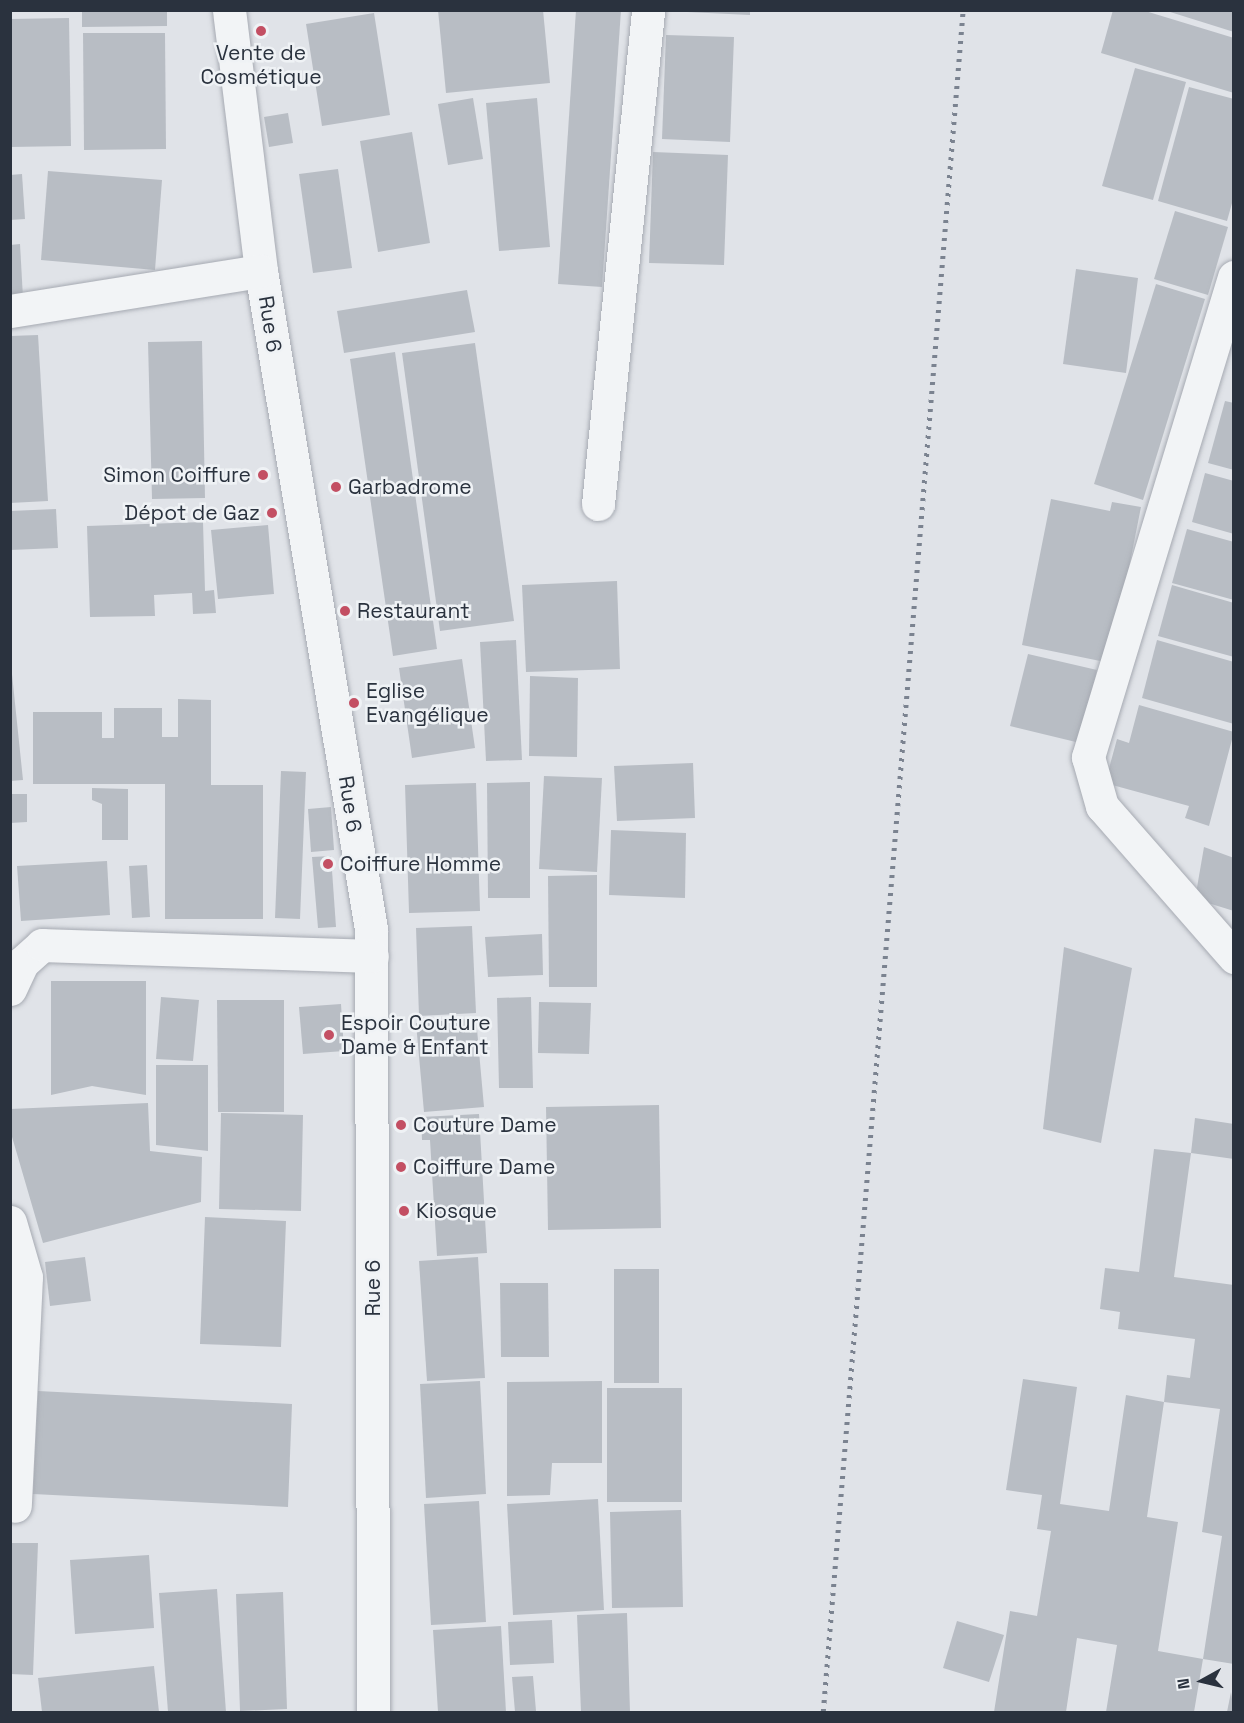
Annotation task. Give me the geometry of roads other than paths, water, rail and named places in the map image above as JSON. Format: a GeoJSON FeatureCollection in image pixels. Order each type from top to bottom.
{"type":"FeatureCollection","features":[{"type":"Feature","properties":{"kind":"street","name":"Rue 6"},"geometry":{"type":"LineString","coordinates":[[229,10],[261,271],[372,956],[373,1713]]}},
{"type":"Feature","properties":{"kind":"street"},"geometry":{"type":"LineString","coordinates":[[598,504],[648,10]]}},
{"type":"Feature","properties":{"kind":"street"},"geometry":{"type":"LineString","coordinates":[[10,311],[261,271]]}},
{"type":"Feature","properties":{"kind":"street"},"geometry":{"type":"LineString","coordinates":[[1233,277],[1088,757],[1102,806],[1233,957]]}},
{"type":"Feature","properties":{"kind":"street"},"geometry":{"type":"LineString","coordinates":[[10,989],[22,963],[42,945],[372,956]]}},
{"type":"Feature","properties":{"kind":"street"},"geometry":{"type":"LineString","coordinates":[[10,1222],[26,1277],[15,1506]]}},
{"type":"Feature","properties":{"kind":"railway"},"geometry":{"type":"LineString","coordinates":[[823,1712],[963,10]]}},
{"type":"Feature","properties":{"kind":"place","name":"Vente de Cosmétique"},"geometry":{"type":"Point","coordinates":[261,31]}},
{"type":"Feature","properties":{"kind":"place","name":"Simon Coiffure"},"geometry":{"type":"Point","coordinates":[263,475]}},
{"type":"Feature","properties":{"kind":"place","name":"Garbadrome"},"geometry":{"type":"Point","coordinates":[336,487]}},
{"type":"Feature","properties":{"kind":"place","name":"Dépot de Gaz"},"geometry":{"type":"Point","coordinates":[272,513]}},
{"type":"Feature","properties":{"kind":"place","name":"Restaurant"},"geometry":{"type":"Point","coordinates":[345,611]}},
{"type":"Feature","properties":{"kind":"place","name":"Eglise Evangélique"},"geometry":{"type":"Point","coordinates":[354,703]}},
{"type":"Feature","properties":{"kind":"place","name":"Coiffure Homme"},"geometry":{"type":"Point","coordinates":[328,864]}},
{"type":"Feature","properties":{"kind":"place","name":"Espoir Couture Dame & Enfant"},"geometry":{"type":"Point","coordinates":[329,1035]}},
{"type":"Feature","properties":{"kind":"place","name":"Couture Dame"},"geometry":{"type":"Point","coordinates":[401,1125]}},
{"type":"Feature","properties":{"kind":"place","name":"Coiffure Dame"},"geometry":{"type":"Point","coordinates":[401,1167]}},
{"type":"Feature","properties":{"kind":"place","name":"Kiosque"},"geometry":{"type":"Point","coordinates":[404,1211]}}]}
